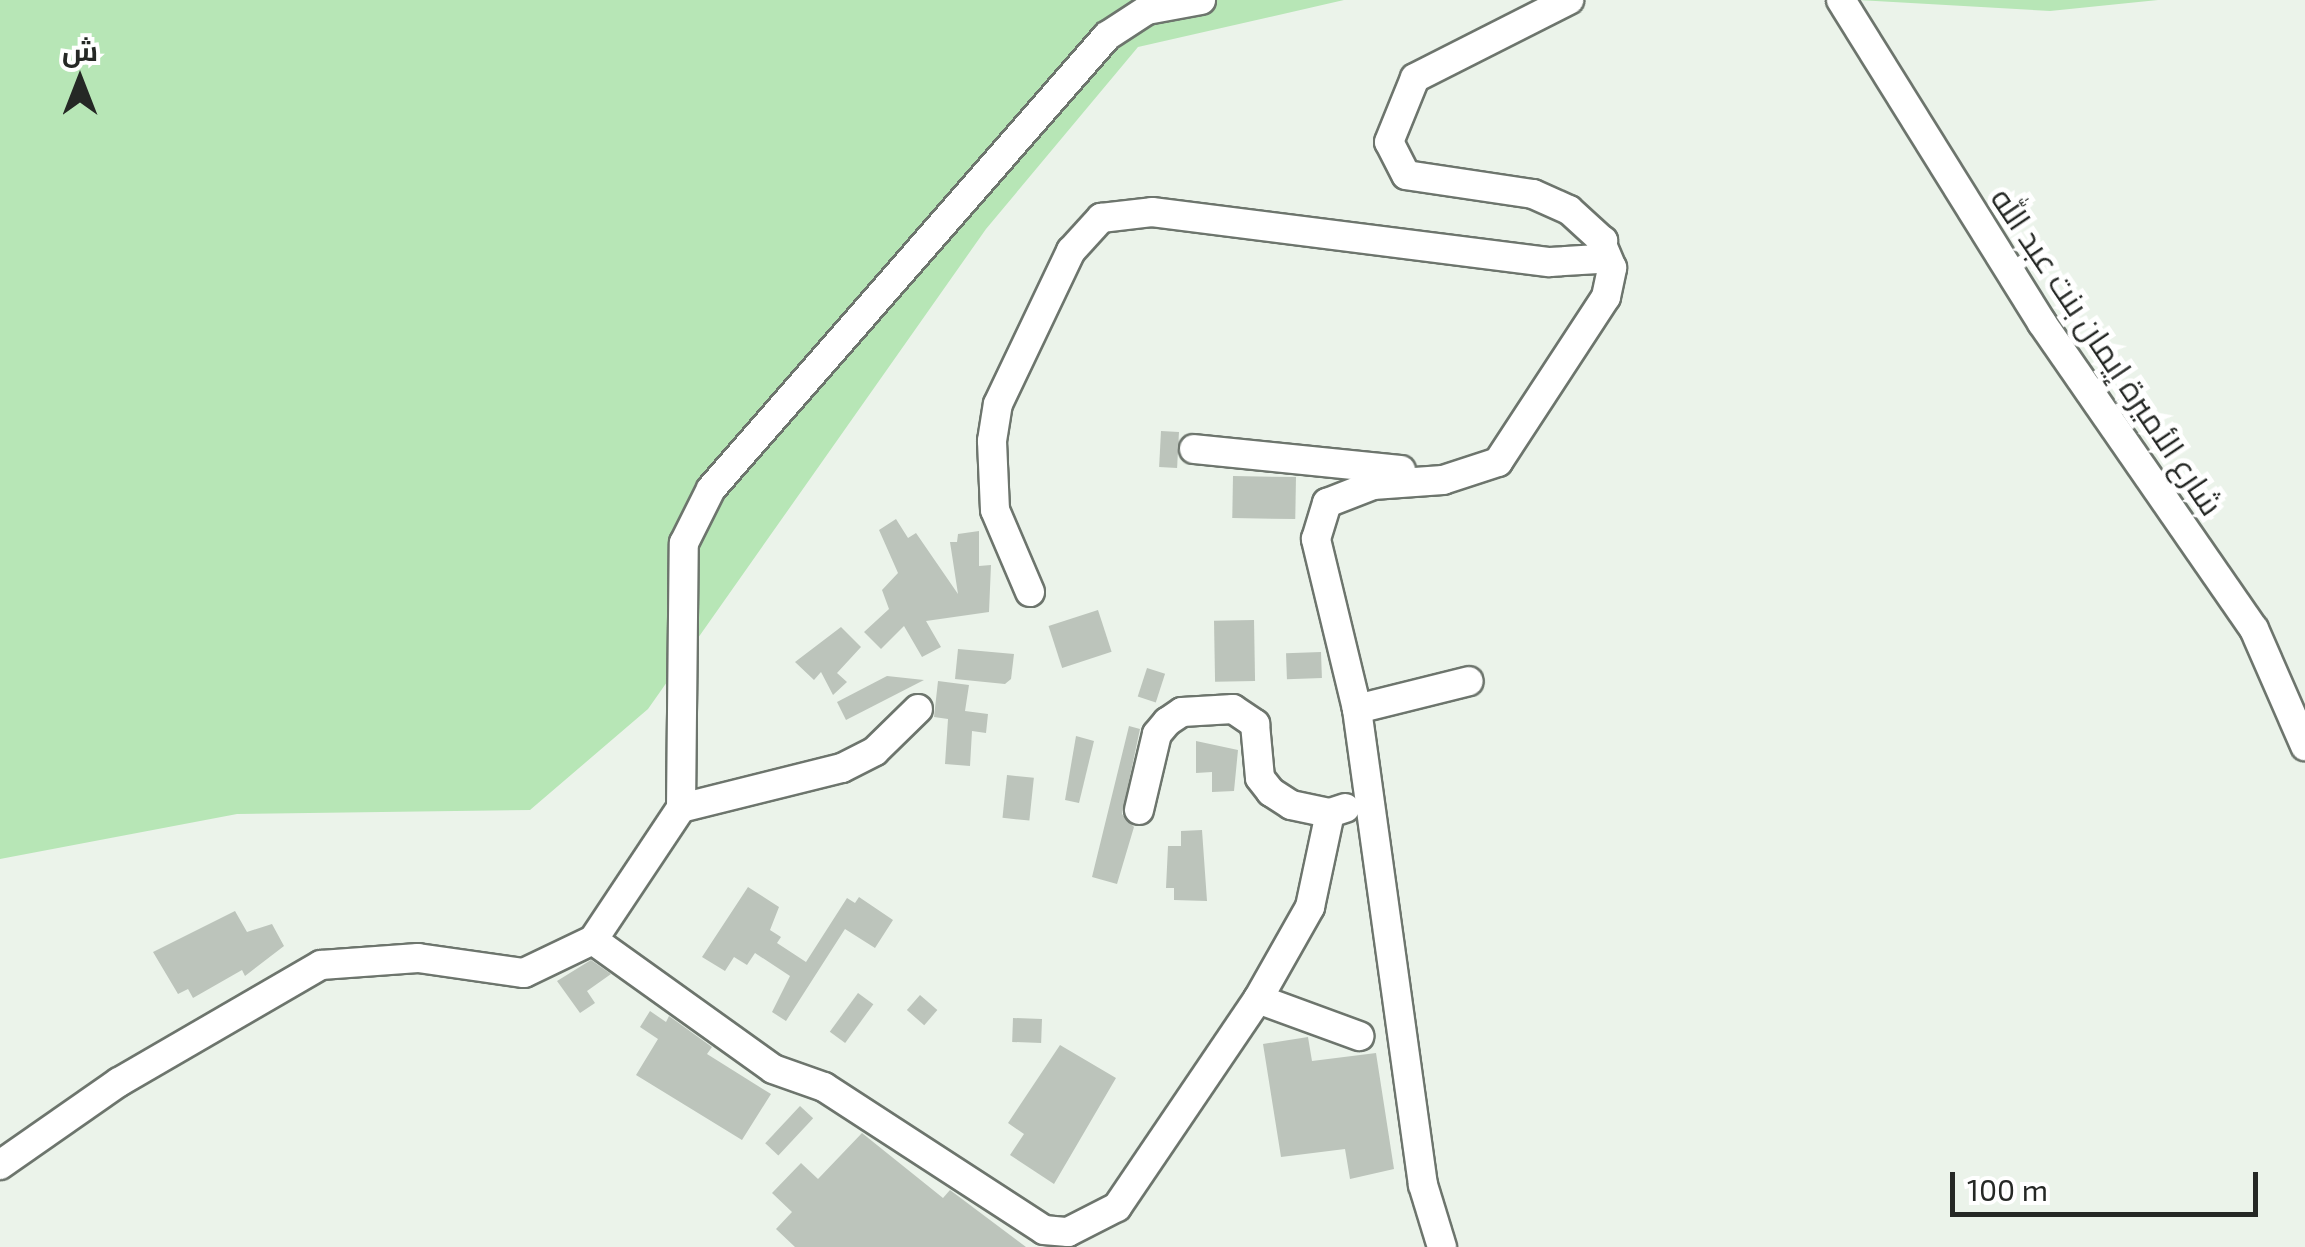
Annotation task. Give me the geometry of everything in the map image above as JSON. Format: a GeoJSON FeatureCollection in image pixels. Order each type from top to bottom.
{"type":"FeatureCollection","features":[{"type":"Feature","properties":{"kind":"street"},"geometry":{"type":"LineString","coordinates":[[0,1164],[120,1082],[321,965],[418,958],[524,973],[593,940],[680,808],[684,543],[711,489],[1108,36],[1147,10],[1201,0]]}},
{"type":"Feature","properties":{"kind":"street"},"geometry":{"type":"LineString","coordinates":[[1442,1247],[1423,1185],[1366,802],[1357,709],[1316,539],[1327,503],[1372,484],[1443,480],[1498,462],[1606,297],[1612,268],[1586,221],[1533,194],[1406,174],[1389,142],[1415,78],[1568,0]]}},
{"type":"Feature","properties":{"kind":"street","name":"شارع الأميرة إيمان بنت عبد الله"},"geometry":{"type":"LineString","coordinates":[[1842,0],[2042,323],[2254,628],[2305,746]]}},
{"type":"Feature","properties":{"kind":"street"},"geometry":{"type":"LineString","coordinates":[[1030,592],[995,510],[992,441],[998,404],[1071,251],[1101,218],[1152,212],[1580,264],[1598,259],[1603,247]]}},
{"type":"Feature","properties":{"kind":"street"},"geometry":{"type":"LineString","coordinates":[[1194,448],[1443,480]]}},
{"type":"Feature","properties":{"kind":"street"},"geometry":{"type":"LineString","coordinates":[[1357,709],[1469,681]]}},
{"type":"Feature","properties":{"kind":"street"},"geometry":{"type":"LineString","coordinates":[[1139,810],[1157,734],[1167,722],[1182,712],[1233,708],[1255,724],[1263,784],[1291,805],[1330,813],[1366,802]]}},
{"type":"Feature","properties":{"kind":"street"},"geometry":{"type":"LineString","coordinates":[[680,808],[842,768],[876,751],[918,709]]}},
{"type":"Feature","properties":{"kind":"street"},"geometry":{"type":"LineString","coordinates":[[593,940],[664,997],[772,1068],[824,1087],[941,1168],[1056,1233],[1081,1229],[1117,1207],[1258,999],[1310,907],[1330,813]]}},
{"type":"Feature","properties":{"kind":"street"},"geometry":{"type":"LineString","coordinates":[[1258,999],[1360,1036]]}},
{"type":"Feature","properties":{"kind":"green space"},"geometry":{"type":"Polygon","coordinates":[[[0,0],[1344,0],[1138,47],[986,229],[648,709],[530,810],[237,814],[0,859],[0,0]]]}},
{"type":"Feature","properties":{"kind":"green space"},"geometry":{"type":"Polygon","coordinates":[[[1858,0],[2158,0],[2050,11],[1858,0]]]}},
{"type":"Feature","properties":{"kind":"building"},"geometry":{"type":"Polygon","coordinates":[[[1161,431],[1179,432],[1177,468],[1159,467],[1161,431]]]}},
{"type":"Feature","properties":{"kind":"building"},"geometry":{"type":"Polygon","coordinates":[[[1233,476],[1296,477],[1295,519],[1232,518],[1233,476]]]}},
{"type":"Feature","properties":{"kind":"building"},"geometry":{"type":"Polygon","coordinates":[[[896,519],[908,538],[916,533],[958,594],[950,542],[957,542],[958,534],[979,531],[979,566],[991,565],[989,612],[926,621],[941,647],[922,657],[904,626],[881,649],[864,632],[889,609],[882,590],[898,573],[879,530],[896,519]]]}},
{"type":"Feature","properties":{"kind":"building"},"geometry":{"type":"Polygon","coordinates":[[[1098,610],[1112,652],[1062,668],[1049,626],[1098,610]]]}},
{"type":"Feature","properties":{"kind":"building"},"geometry":{"type":"Polygon","coordinates":[[[1254,620],[1255,681],[1215,682],[1214,621],[1254,620]]]}},
{"type":"Feature","properties":{"kind":"building"},"geometry":{"type":"Polygon","coordinates":[[[841,627],[861,647],[837,673],[847,682],[833,695],[821,672],[814,680],[795,662],[841,627]]]}},
{"type":"Feature","properties":{"kind":"building"},"geometry":{"type":"Polygon","coordinates":[[[958,649],[1014,654],[1011,679],[1005,684],[955,679],[958,649]]]}},
{"type":"Feature","properties":{"kind":"building"},"geometry":{"type":"Polygon","coordinates":[[[1321,652],[1322,678],[1287,679],[1286,653],[1321,652]]]}},
{"type":"Feature","properties":{"kind":"building"},"geometry":{"type":"Polygon","coordinates":[[[1147,668],[1165,674],[1156,702],[1138,697],[1147,668]]]}},
{"type":"Feature","properties":{"kind":"building"},"geometry":{"type":"Polygon","coordinates":[[[887,676],[924,680],[846,720],[837,702],[887,676]]]}},
{"type":"Feature","properties":{"kind":"building"},"geometry":{"type":"Polygon","coordinates":[[[938,681],[969,685],[965,711],[988,714],[986,733],[972,731],[970,766],[945,764],[948,719],[934,717],[938,681]]]}},
{"type":"Feature","properties":{"kind":"building"},"geometry":{"type":"Polygon","coordinates":[[[1129,726],[1140,729],[1122,814],[1134,827],[1117,884],[1092,877],[1129,726]]]}},
{"type":"Feature","properties":{"kind":"building"},"geometry":{"type":"Polygon","coordinates":[[[1076,736],[1094,741],[1079,803],[1065,800],[1076,736]]]}},
{"type":"Feature","properties":{"kind":"building"},"geometry":{"type":"Polygon","coordinates":[[[1196,741],[1238,750],[1234,791],[1212,792],[1212,772],[1196,773],[1196,741]]]}},
{"type":"Feature","properties":{"kind":"building"},"geometry":{"type":"Polygon","coordinates":[[[1007,775],[1034,778],[1029,821],[1003,818],[1007,775]]]}},
{"type":"Feature","properties":{"kind":"building"},"geometry":{"type":"Polygon","coordinates":[[[1202,830],[1207,901],[1174,900],[1174,888],[1166,888],[1168,846],[1181,846],[1181,831],[1202,830]]]}},
{"type":"Feature","properties":{"kind":"building"},"geometry":{"type":"Polygon","coordinates":[[[748,887],[779,907],[770,930],[781,937],[777,943],[806,962],[847,898],[855,903],[859,897],[893,920],[875,948],[845,929],[786,1021],[772,1012],[790,976],[755,953],[747,965],[734,957],[725,971],[702,957],[748,887]]]}},
{"type":"Feature","properties":{"kind":"building"},"geometry":{"type":"Polygon","coordinates":[[[235,911],[247,932],[272,924],[284,946],[245,976],[242,970],[193,998],[188,989],[178,994],[153,952],[235,911]]]}},
{"type":"Feature","properties":{"kind":"building"},"geometry":{"type":"Polygon","coordinates":[[[591,960],[611,974],[587,991],[595,1003],[580,1013],[557,981],[591,960]]]}},
{"type":"Feature","properties":{"kind":"building"},"geometry":{"type":"Polygon","coordinates":[[[858,993],[873,1004],[845,1043],[830,1032],[858,993]]]}},
{"type":"Feature","properties":{"kind":"building"},"geometry":{"type":"Polygon","coordinates":[[[920,995],[937,1010],[924,1025],[907,1010],[920,995]]]}},
{"type":"Feature","properties":{"kind":"building"},"geometry":{"type":"Polygon","coordinates":[[[650,1011],[666,1022],[669,1016],[712,1047],[707,1054],[771,1094],[742,1140],[636,1075],[658,1039],[640,1027],[650,1011]]]}},
{"type":"Feature","properties":{"kind":"building"},"geometry":{"type":"Polygon","coordinates":[[[1013,1018],[1042,1019],[1041,1043],[1012,1042],[1013,1018]]]}},
{"type":"Feature","properties":{"kind":"building"},"geometry":{"type":"Polygon","coordinates":[[[1308,1037],[1312,1061],[1376,1053],[1394,1169],[1350,1179],[1345,1149],[1281,1157],[1263,1044],[1308,1037]]]}},
{"type":"Feature","properties":{"kind":"building"},"geometry":{"type":"Polygon","coordinates":[[[1060,1045],[1116,1078],[1054,1184],[1010,1155],[1024,1134],[1008,1123],[1060,1045]]]}},
{"type":"Feature","properties":{"kind":"building"},"geometry":{"type":"Polygon","coordinates":[[[800,1106],[813,1118],[778,1156],[765,1143],[800,1106]]]}},
{"type":"Feature","properties":{"kind":"building"},"geometry":{"type":"Polygon","coordinates":[[[862,1133],[943,1198],[950,1190],[1026,1247],[795,1247],[776,1229],[792,1212],[772,1193],[801,1163],[818,1179],[862,1133]]]}}]}
